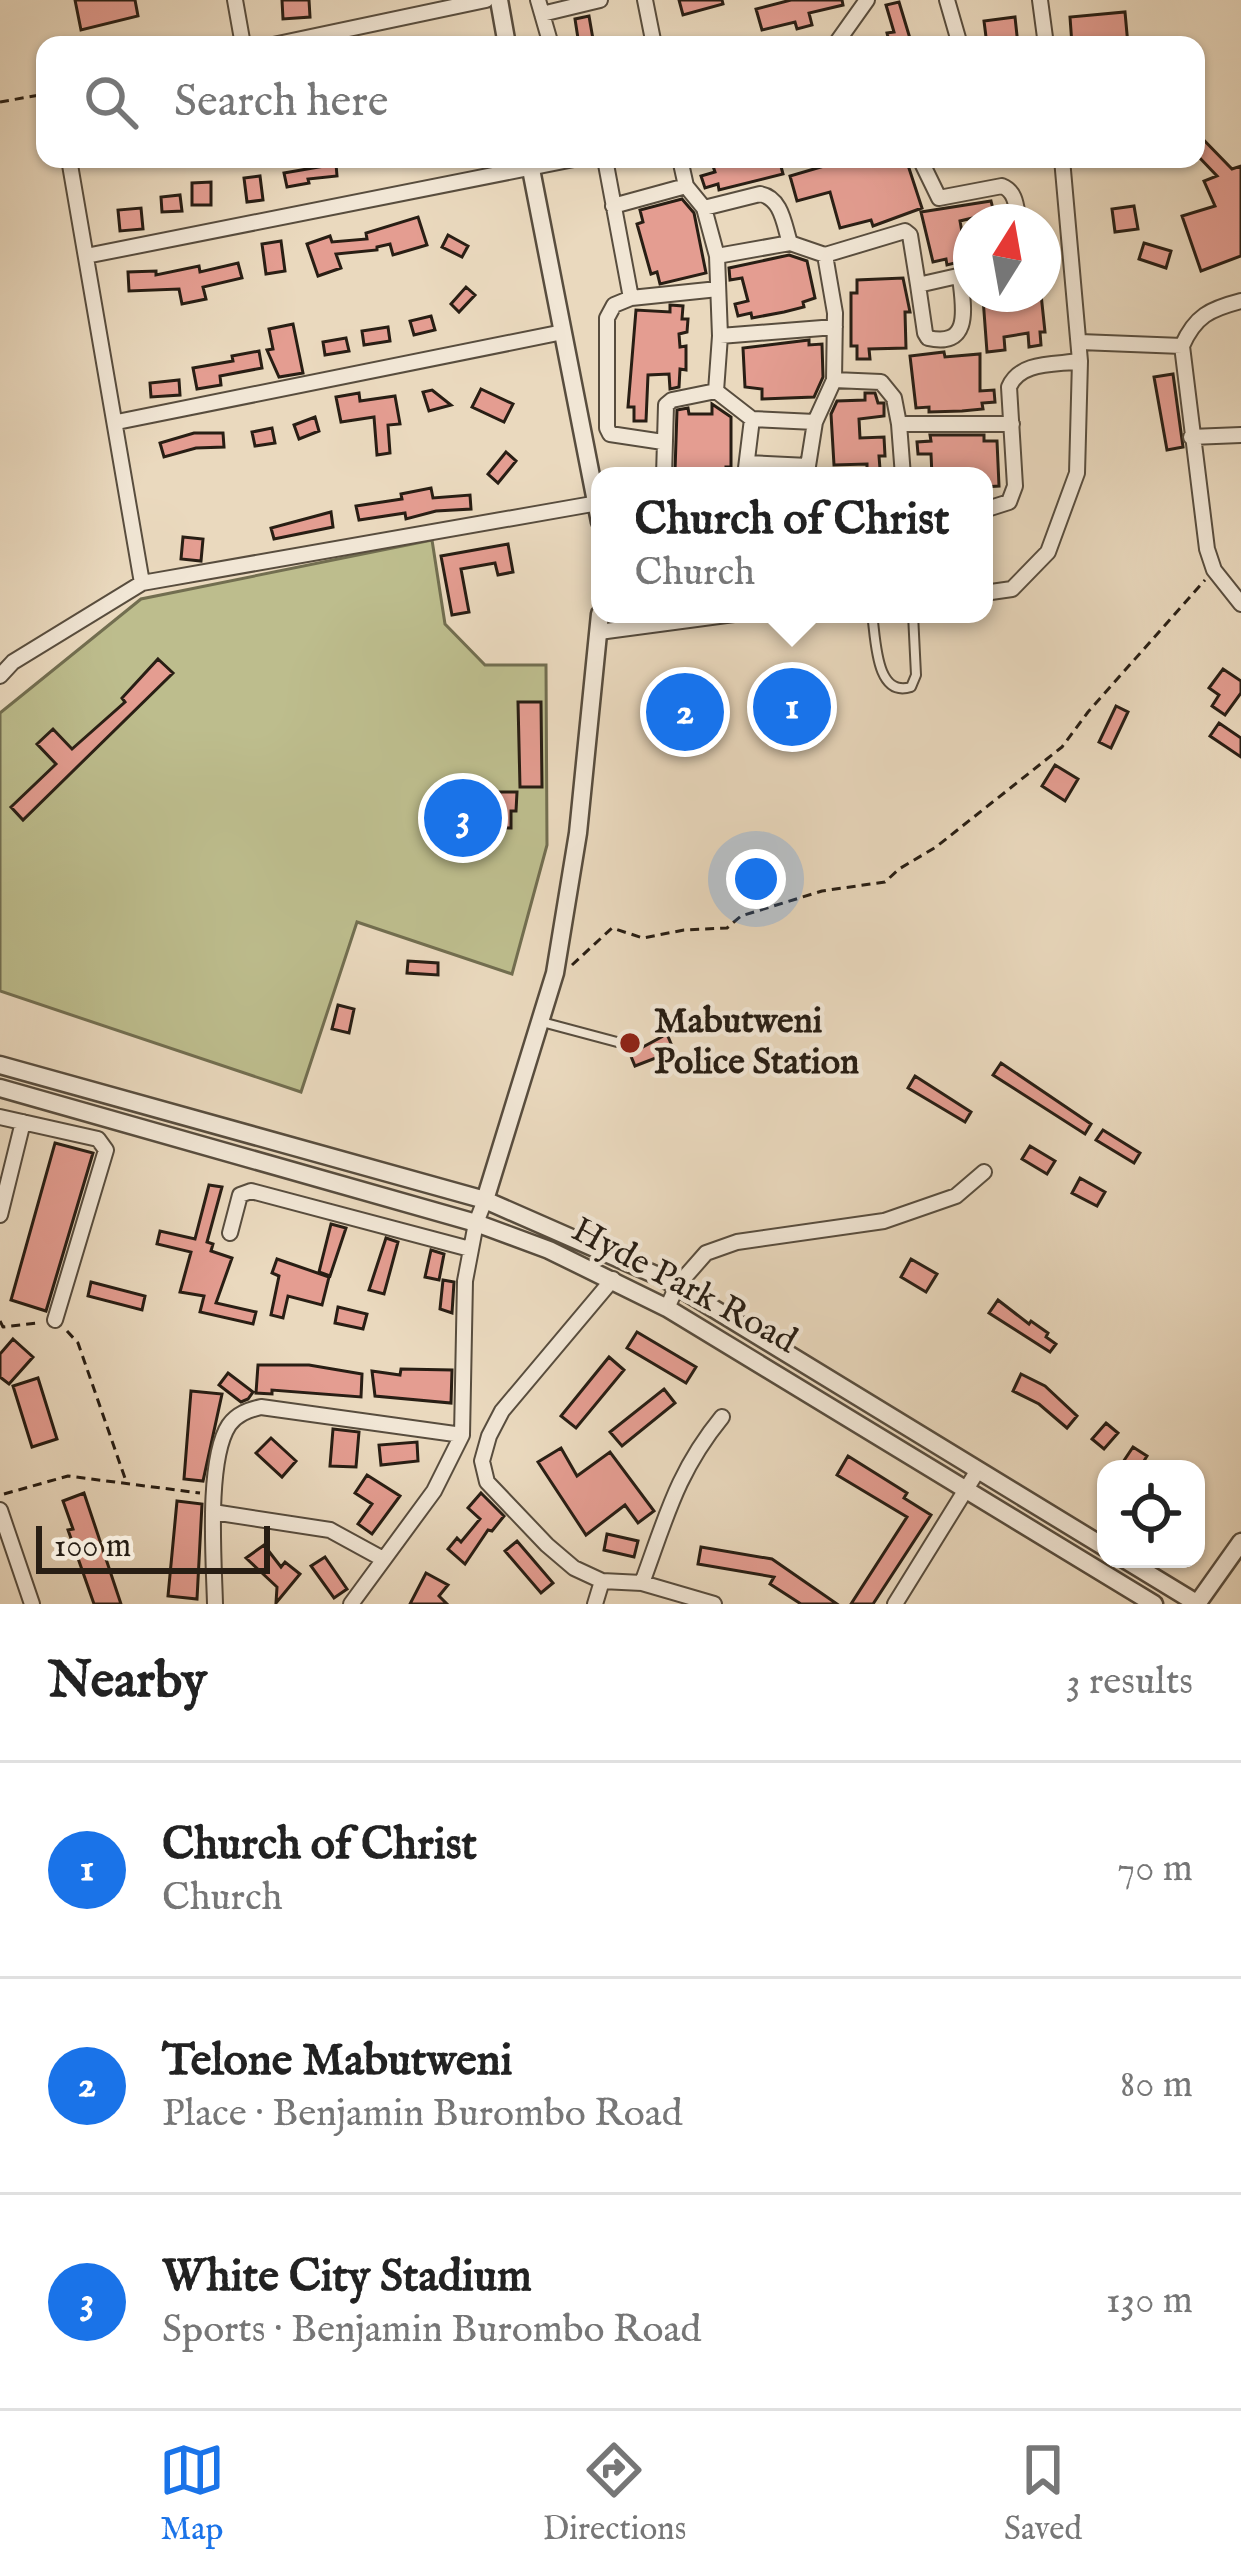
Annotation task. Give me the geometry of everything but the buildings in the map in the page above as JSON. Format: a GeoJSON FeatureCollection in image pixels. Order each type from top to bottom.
{"type":"FeatureCollection","features":[{"type":"Feature","properties":{"kind":"street"},"geometry":{"type":"LineString","coordinates":[[235,0],[241,36]]}},
{"type":"Feature","properties":{"kind":"street"},"geometry":{"type":"LineString","coordinates":[[316,36],[486,0]]}},
{"type":"Feature","properties":{"kind":"street"},"geometry":{"type":"LineString","coordinates":[[499,0],[506,36]]}},
{"type":"Feature","properties":{"kind":"street"},"geometry":{"type":"LineString","coordinates":[[540,7],[600,0]]}},
{"type":"Feature","properties":{"kind":"street"},"geometry":{"type":"LineString","coordinates":[[645,0],[653,36]]}},
{"type":"Feature","properties":{"kind":"street"},"geometry":{"type":"LineString","coordinates":[[841,36],[867,0]]}},
{"type":"Feature","properties":{"kind":"street"},"geometry":{"type":"LineString","coordinates":[[947,0],[957,36]]}},
{"type":"Feature","properties":{"kind":"street"},"geometry":{"type":"LineString","coordinates":[[1040,0],[1045,36]]}},
{"type":"Feature","properties":{"kind":"street"},"geometry":{"type":"LineString","coordinates":[[71,168],[142,583]]}},
{"type":"Feature","properties":{"kind":"street"},"geometry":{"type":"LineString","coordinates":[[86,256],[506,168]]}},
{"type":"Feature","properties":{"kind":"street"},"geometry":{"type":"LineString","coordinates":[[531,168],[591,468]]}},
{"type":"Feature","properties":{"kind":"street"},"geometry":{"type":"LineString","coordinates":[[607,168],[631,298]]}},
{"type":"Feature","properties":{"kind":"street"},"geometry":{"type":"LineString","coordinates":[[682,168],[686,186],[704,208],[717,256],[716,391]]}},
{"type":"Feature","properties":{"kind":"street"},"geometry":{"type":"LineString","coordinates":[[924,168],[939,198],[1002,186],[1009,188],[1016,204]]}},
{"type":"Feature","properties":{"kind":"street"},"geometry":{"type":"LineString","coordinates":[[993,592],[1012,589],[1048,552],[1080,452],[1081,361],[1063,168]]}},
{"type":"Feature","properties":{"kind":"street"},"geometry":{"type":"LineString","coordinates":[[613,206],[686,186]]}},
{"type":"Feature","properties":{"kind":"street"},"geometry":{"type":"LineString","coordinates":[[704,208],[760,194],[770,196],[790,243]]}},
{"type":"Feature","properties":{"kind":"street"},"geometry":{"type":"LineString","coordinates":[[717,256],[790,243],[825,255],[905,231],[910,235],[928,338],[939,341],[957,334],[963,312]]}},
{"type":"Feature","properties":{"kind":"street"},"geometry":{"type":"LineString","coordinates":[[792,467],[808,466],[815,422],[834,380],[835,326],[825,255]]}},
{"type":"Feature","properties":{"kind":"street"},"geometry":{"type":"LineString","coordinates":[[918,285],[953,278]]}},
{"type":"Feature","properties":{"kind":"street"},"geometry":{"type":"LineString","coordinates":[[663,442],[610,434],[607,428],[607,317],[614,305],[631,298],[718,289]]}},
{"type":"Feature","properties":{"kind":"street"},"geometry":{"type":"LineString","coordinates":[[1241,302],[1212,308],[1192,323],[1182,346],[1200,515],[1214,570],[1241,604]]}},
{"type":"Feature","properties":{"kind":"street"},"geometry":{"type":"LineString","coordinates":[[720,336],[835,326]]}},
{"type":"Feature","properties":{"kind":"street"},"geometry":{"type":"LineString","coordinates":[[117,422],[563,332]]}},
{"type":"Feature","properties":{"kind":"street"},"geometry":{"type":"LineString","coordinates":[[1079,342],[1182,346]]}},
{"type":"Feature","properties":{"kind":"street"},"geometry":{"type":"LineString","coordinates":[[993,507],[1009,502],[1015,486],[1009,387],[1013,376],[1021,369],[1081,361]]}},
{"type":"Feature","properties":{"kind":"street"},"geometry":{"type":"LineString","coordinates":[[834,380],[880,382],[894,398],[902,467]]}},
{"type":"Feature","properties":{"kind":"street"},"geometry":{"type":"LineString","coordinates":[[664,467],[666,405],[672,400],[716,391],[752,419],[815,422]]}},
{"type":"Feature","properties":{"kind":"street"},"geometry":{"type":"LineString","coordinates":[[746,467],[752,419]]}},
{"type":"Feature","properties":{"kind":"street"},"geometry":{"type":"LineString","coordinates":[[899,424],[1012,424]]}},
{"type":"Feature","properties":{"kind":"street"},"geometry":{"type":"LineString","coordinates":[[1191,437],[1241,435]]}},
{"type":"Feature","properties":{"kind":"street"},"geometry":{"type":"LineString","coordinates":[[0,676],[13,662],[142,583],[591,503]]}},
{"type":"Feature","properties":{"kind":"street"},"geometry":{"type":"LineString","coordinates":[[351,1604],[434,1491],[462,1435],[465,1281],[470,1249],[555,973],[578,833],[599,623]]}},
{"type":"Feature","properties":{"kind":"street","name":"Hyde Park Road"},"geometry":{"type":"LineString","coordinates":[[0,1066],[485,1200],[593,1244],[677,1286],[1097,1543]]}},
{"type":"Feature","properties":{"kind":"street","name":"Hyde Park Road"},"geometry":{"type":"LineString","coordinates":[[0,1088],[476,1222],[613,1279],[1154,1604]]}},
{"type":"Feature","properties":{"kind":"street"},"geometry":{"type":"LineString","coordinates":[[0,1118],[98,1139],[106,1150],[55,1320]]}},
{"type":"Feature","properties":{"kind":"street"},"geometry":{"type":"LineString","coordinates":[[0,1215],[23,1122]]}},
{"type":"Feature","properties":{"kind":"street"},"geometry":{"type":"LineString","coordinates":[[667,1308],[677,1286],[706,1253],[737,1242],[884,1221],[956,1196],[984,1172]]}},
{"type":"Feature","properties":{"kind":"street"},"geometry":{"type":"LineString","coordinates":[[230,1233],[240,1195],[251,1191],[470,1249]]}},
{"type":"Feature","properties":{"kind":"street"},"geometry":{"type":"LineString","coordinates":[[613,1279],[502,1412],[482,1461],[487,1482],[574,1568],[602,1581],[642,1583],[714,1604]]}},
{"type":"Feature","properties":{"kind":"street"},"geometry":{"type":"LineString","coordinates":[[215,1604],[213,1513],[223,1438],[229,1425],[247,1411],[261,1407],[462,1435]]}},
{"type":"Feature","properties":{"kind":"street"},"geometry":{"type":"LineString","coordinates":[[642,1583],[681,1475],[722,1417]]}},
{"type":"Feature","properties":{"kind":"street"},"geometry":{"type":"LineString","coordinates":[[896,1604],[978,1470]]}},
{"type":"Feature","properties":{"kind":"street"},"geometry":{"type":"LineString","coordinates":[[0,1510],[32,1604]]}},
{"type":"Feature","properties":{"kind":"street"},"geometry":{"type":"LineString","coordinates":[[213,1513],[330,1530],[383,1559]]}},
{"type":"Feature","properties":{"kind":"street"},"geometry":{"type":"LineString","coordinates":[[1139,1568],[1198,1604],[1241,1542]]}},
{"type":"Feature","properties":{"kind":"street"},"geometry":{"type":"LineString","coordinates":[[595,1604],[602,1581]]}},
{"type":"Feature","properties":{"kind":"lane"},"geometry":{"type":"LineString","coordinates":[[874,623],[883,676],[900,690],[910,687],[916,675],[913,623]]}},
{"type":"Feature","properties":{"kind":"lane"},"geometry":{"type":"LineString","coordinates":[[540,1022],[617,1042]]}},
{"type":"Feature","properties":{"kind":"path"},"geometry":{"type":"LineString","coordinates":[[0,102],[36,96]]}},
{"type":"Feature","properties":{"kind":"path"},"geometry":{"type":"LineString","coordinates":[[555,973],[573,964],[612,928],[643,938],[728,928],[740,916],[822,891],[885,882],[1062,747],[1214,570]]}},
{"type":"Feature","properties":{"kind":"path"},"geometry":{"type":"LineString","coordinates":[[0,1321],[3,1327],[55,1320],[78,1343],[128,1484]]}},
{"type":"Feature","properties":{"kind":"path"},"geometry":{"type":"LineString","coordinates":[[0,1495],[68,1476],[214,1495]]}},
{"type":"Feature","properties":{"kind":"green space"},"geometry":{"type":"Polygon","coordinates":[[[432,540],[445,624],[485,665],[546,665],[547,845],[512,974],[357,922],[301,1092],[0,991],[0,713],[141,599],[432,540]]]}},
{"type":"Feature","properties":{"kind":"place","name":"Church of Christ"},"geometry":{"type":"Point","coordinates":[792,707]}},
{"type":"Feature","properties":{"kind":"place","name":"Telone Mabutweni"},"geometry":{"type":"Point","coordinates":[685,712]}},
{"type":"Feature","properties":{"kind":"place","name":"White City Stadium"},"geometry":{"type":"Point","coordinates":[463,818]}},
{"type":"Feature","properties":{"kind":"place","name":"Mabutweni Police Station"},"geometry":{"type":"Point","coordinates":[630,1043]}}]}
